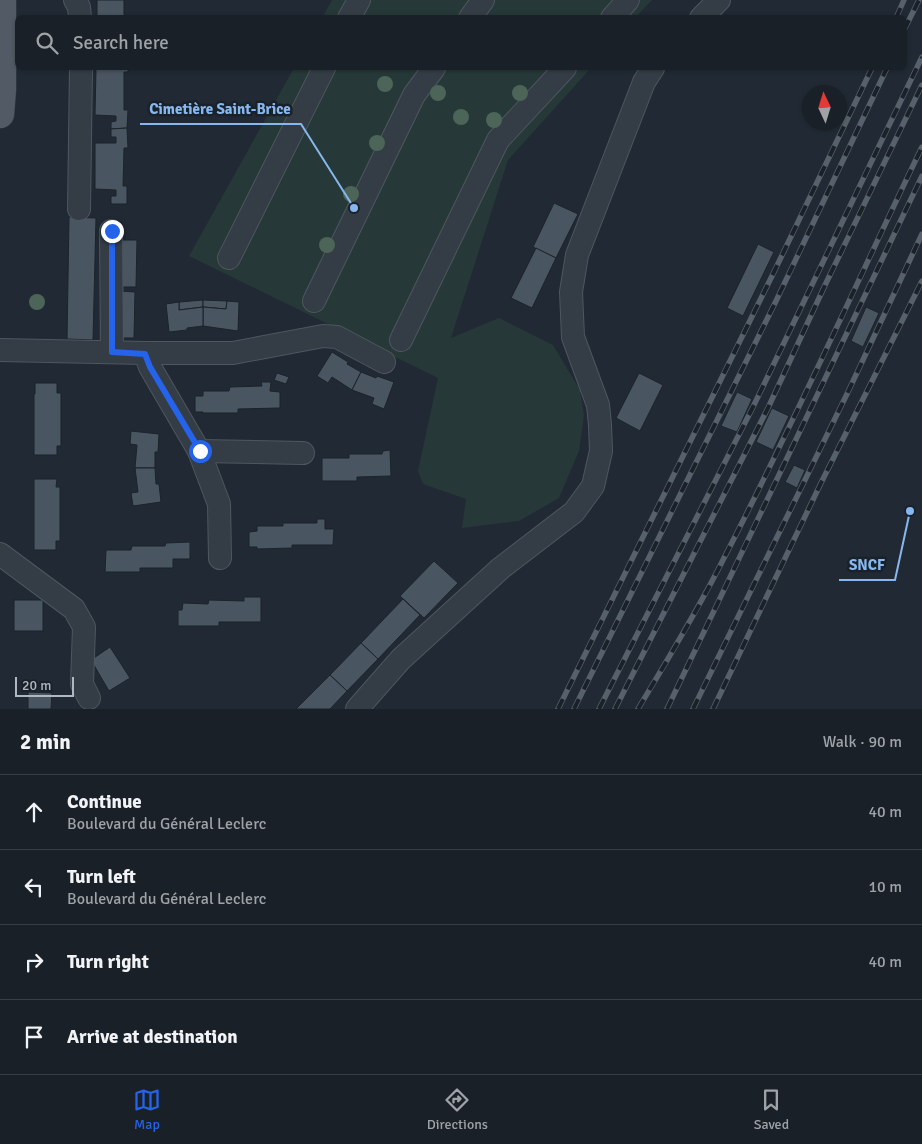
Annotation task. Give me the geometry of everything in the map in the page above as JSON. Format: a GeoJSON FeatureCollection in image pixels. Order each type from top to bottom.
{"type":"FeatureCollection","features":[{"type":"Feature","properties":{"kind":"main road"},"geometry":{"type":"LineString","coordinates":[[0,114],[2,0]]}},
{"type":"Feature","properties":{"kind":"street"},"geometry":{"type":"LineString","coordinates":[[75,0],[79,7],[80,15]]}},
{"type":"Feature","properties":{"kind":"street"},"geometry":{"type":"LineString","coordinates":[[350,15],[358,0]]}},
{"type":"Feature","properties":{"kind":"street"},"geometry":{"type":"LineString","coordinates":[[472,15],[483,0]]}},
{"type":"Feature","properties":{"kind":"street"},"geometry":{"type":"LineString","coordinates":[[615,15],[628,0]]}},
{"type":"Feature","properties":{"kind":"street"},"geometry":{"type":"LineString","coordinates":[[704,15],[719,0]]}},
{"type":"Feature","properties":{"kind":"street"},"geometry":{"type":"LineString","coordinates":[[79,210],[81,70]]}},
{"type":"Feature","properties":{"kind":"street"},"geometry":{"type":"LineString","coordinates":[[229,258],[323,70]]}},
{"type":"Feature","properties":{"kind":"street"},"geometry":{"type":"LineString","coordinates":[[314,301],[414,95],[433,70]]}},
{"type":"Feature","properties":{"kind":"street"},"geometry":{"type":"LineString","coordinates":[[400,340],[498,140],[564,70]]}},
{"type":"Feature","properties":{"kind":"street"},"geometry":{"type":"LineString","coordinates":[[357,709],[401,659],[501,568],[574,512],[592,486],[601,451],[598,405],[573,337],[571,292],[578,255],[644,82],[652,70]]}},
{"type":"Feature","properties":{"kind":"street"},"geometry":{"type":"LineString","coordinates":[[112,231],[112,352]]}},
{"type":"Feature","properties":{"kind":"street"},"geometry":{"type":"LineString","coordinates":[[0,350],[145,354],[233,352],[324,336],[337,337],[384,362]]}},
{"type":"Feature","properties":{"kind":"street"},"geometry":{"type":"LineString","coordinates":[[145,354],[150,367],[200,451],[219,504],[220,558]]}},
{"type":"Feature","properties":{"kind":"street"},"geometry":{"type":"LineString","coordinates":[[200,451],[303,454]]}},
{"type":"Feature","properties":{"kind":"street"},"geometry":{"type":"LineString","coordinates":[[0,554],[74,609],[84,627],[82,684],[89,698]]}},
{"type":"Feature","properties":{"kind":"shaded area"},"geometry":{"type":"Polygon","coordinates":[[[332,0],[652,0],[638,15],[324,15],[332,0]]]}},
{"type":"Feature","properties":{"kind":"shaded area"},"geometry":{"type":"Polygon","coordinates":[[[293,70],[589,70],[508,160],[451,338],[499,318],[553,345],[580,390],[584,415],[579,451],[559,498],[519,521],[462,528],[466,499],[423,484],[418,471],[438,378],[189,256],[293,70]]]}},
{"type":"Feature","properties":{"kind":"building"},"geometry":{"type":"Polygon","coordinates":[[[97,0],[124,0],[124,15],[97,15],[97,0]]]}},
{"type":"Feature","properties":{"kind":"building"},"geometry":{"type":"Polygon","coordinates":[[[96,70],[128,70],[128,72],[124,72],[124,110],[128,110],[127,128],[111,129],[111,122],[116,121],[116,116],[95,115],[96,70]]]}},
{"type":"Feature","properties":{"kind":"building"},"geometry":{"type":"Polygon","coordinates":[[[127,128],[128,148],[124,148],[123,186],[127,186],[127,204],[111,204],[111,196],[116,196],[116,190],[95,189],[95,143],[116,143],[116,137],[111,137],[111,129],[127,128]]]}},
{"type":"Feature","properties":{"kind":"building"},"geometry":{"type":"Polygon","coordinates":[[[554,203],[578,214],[556,258],[533,247],[554,203]]]}},
{"type":"Feature","properties":{"kind":"building"},"geometry":{"type":"Polygon","coordinates":[[[69,217],[96,218],[93,340],[67,339],[69,217]]]}},
{"type":"Feature","properties":{"kind":"building"},"geometry":{"type":"Polygon","coordinates":[[[121,240],[137,240],[136,287],[120,287],[121,240]]]}},
{"type":"Feature","properties":{"kind":"building"},"geometry":{"type":"Polygon","coordinates":[[[758,244],[774,252],[743,316],[727,308],[758,244]]]}},
{"type":"Feature","properties":{"kind":"building"},"geometry":{"type":"Polygon","coordinates":[[[536,248],[556,258],[532,308],[511,298],[536,248]]]}},
{"type":"Feature","properties":{"kind":"building"},"geometry":{"type":"Polygon","coordinates":[[[120,291],[135,292],[134,338],[119,338],[120,291]]]}},
{"type":"Feature","properties":{"kind":"building"},"geometry":{"type":"Polygon","coordinates":[[[203,300],[203,307],[179,310],[179,302],[203,300]]]}},
{"type":"Feature","properties":{"kind":"building"},"geometry":{"type":"Polygon","coordinates":[[[203,300],[227,301],[226,309],[203,307],[203,300]]]}},
{"type":"Feature","properties":{"kind":"building"},"geometry":{"type":"Polygon","coordinates":[[[227,301],[239,302],[238,331],[203,326],[203,307],[226,309],[227,301]]]}},
{"type":"Feature","properties":{"kind":"building"},"geometry":{"type":"Polygon","coordinates":[[[179,302],[179,310],[203,307],[203,326],[169,332],[166,304],[179,302]]]}},
{"type":"Feature","properties":{"kind":"building"},"geometry":{"type":"Polygon","coordinates":[[[866,307],[879,313],[863,347],[851,341],[866,307]]]}},
{"type":"Feature","properties":{"kind":"building"},"geometry":{"type":"Polygon","coordinates":[[[332,352],[361,372],[352,390],[332,377],[328,383],[317,376],[332,352]]]}},
{"type":"Feature","properties":{"kind":"building"},"geometry":{"type":"Polygon","coordinates":[[[361,372],[394,382],[384,409],[372,404],[374,398],[352,390],[361,372]]]}},
{"type":"Feature","properties":{"kind":"building"},"geometry":{"type":"Polygon","coordinates":[[[277,373],[289,377],[286,384],[274,380],[277,373]]]}},
{"type":"Feature","properties":{"kind":"building"},"geometry":{"type":"Polygon","coordinates":[[[639,373],[663,385],[640,431],[616,418],[639,373]]]}},
{"type":"Feature","properties":{"kind":"building"},"geometry":{"type":"Polygon","coordinates":[[[261,382],[271,382],[270,391],[280,392],[280,408],[238,409],[238,413],[195,412],[195,396],[203,396],[203,391],[229,391],[230,387],[262,386],[261,382]]]}},
{"type":"Feature","properties":{"kind":"building"},"geometry":{"type":"Polygon","coordinates":[[[35,383],[57,383],[57,393],[61,393],[61,446],[57,446],[57,455],[34,455],[35,383]]]}},
{"type":"Feature","properties":{"kind":"building"},"geometry":{"type":"Polygon","coordinates":[[[737,392],[752,399],[737,432],[721,426],[737,392]]]}},
{"type":"Feature","properties":{"kind":"building"},"geometry":{"type":"Polygon","coordinates":[[[772,408],[789,416],[773,450],[756,442],[772,408]]]}},
{"type":"Feature","properties":{"kind":"building"},"geometry":{"type":"Polygon","coordinates":[[[131,431],[159,434],[158,452],[155,452],[155,468],[135,468],[137,445],[130,444],[131,431]]]}},
{"type":"Feature","properties":{"kind":"building"},"geometry":{"type":"Polygon","coordinates":[[[390,450],[391,476],[357,477],[357,481],[322,481],[322,458],[349,458],[349,454],[382,454],[383,451],[390,450]]]}},
{"type":"Feature","properties":{"kind":"building"},"geometry":{"type":"Polygon","coordinates":[[[794,465],[805,470],[797,488],[785,482],[794,465]]]}},
{"type":"Feature","properties":{"kind":"building"},"geometry":{"type":"Polygon","coordinates":[[[135,468],[155,468],[156,484],[159,484],[161,502],[133,506],[131,493],[138,492],[135,468]]]}},
{"type":"Feature","properties":{"kind":"building"},"geometry":{"type":"Polygon","coordinates":[[[34,479],[57,479],[56,487],[60,487],[60,541],[56,541],[56,550],[34,550],[34,479]]]}},
{"type":"Feature","properties":{"kind":"building"},"geometry":{"type":"Polygon","coordinates":[[[317,519],[325,519],[325,529],[334,529],[333,545],[292,545],[292,548],[257,549],[257,547],[249,547],[249,532],[257,531],[257,526],[283,526],[283,523],[317,523],[317,519]]]}},
{"type":"Feature","properties":{"kind":"building"},"geometry":{"type":"Polygon","coordinates":[[[190,542],[190,559],[173,559],[173,568],[140,568],[140,572],[105,572],[106,550],[131,550],[132,546],[165,546],[166,543],[190,542]]]}},
{"type":"Feature","properties":{"kind":"building"},"geometry":{"type":"Polygon","coordinates":[[[434,561],[458,583],[424,618],[400,596],[434,561]]]}},
{"type":"Feature","properties":{"kind":"building"},"geometry":{"type":"Polygon","coordinates":[[[244,597],[261,597],[261,622],[219,622],[219,626],[178,626],[178,610],[182,610],[183,603],[208,604],[209,600],[244,601],[244,597]]]}},
{"type":"Feature","properties":{"kind":"building"},"geometry":{"type":"Polygon","coordinates":[[[403,599],[420,615],[378,659],[361,643],[403,599]]]}},
{"type":"Feature","properties":{"kind":"building"},"geometry":{"type":"Polygon","coordinates":[[[14,600],[43,600],[43,631],[14,631],[14,600]]]}},
{"type":"Feature","properties":{"kind":"building"},"geometry":{"type":"Polygon","coordinates":[[[361,643],[378,659],[347,691],[330,675],[361,643]]]}},
{"type":"Feature","properties":{"kind":"building"},"geometry":{"type":"Polygon","coordinates":[[[110,647],[130,678],[109,691],[91,660],[110,647]]]}},
{"type":"Feature","properties":{"kind":"building"},"geometry":{"type":"Polygon","coordinates":[[[330,675],[347,691],[330,709],[296,709],[330,675]]]}},
{"type":"Feature","properties":{"kind":"building"},"geometry":{"type":"Polygon","coordinates":[[[28,692],[52,693],[51,709],[28,709],[28,692]]]}},
{"type":"Feature","properties":{"kind":"railway"},"geometry":{"type":"LineString","coordinates":[[897,15],[904,0]]}},
{"type":"Feature","properties":{"kind":"railway"},"geometry":{"type":"LineString","coordinates":[[907,24],[919,0]]}},
{"type":"Feature","properties":{"kind":"railway"},"geometry":{"type":"LineString","coordinates":[[599,709],[753,407],[922,57]]}},
{"type":"Feature","properties":{"kind":"railway"},"geometry":{"type":"LineString","coordinates":[[558,709],[773,274],[871,70]]}},
{"type":"Feature","properties":{"kind":"railway"},"geometry":{"type":"LineString","coordinates":[[574,709],[776,301],[886,70]]}},
{"type":"Feature","properties":{"kind":"railway"},"geometry":{"type":"LineString","coordinates":[[615,709],[768,408],[922,85]]}},
{"type":"Feature","properties":{"kind":"railway"},"geometry":{"type":"LineString","coordinates":[[638,709],[704,596],[750,507],[922,147]]}},
{"type":"Feature","properties":{"kind":"railway"},"geometry":{"type":"LineString","coordinates":[[667,709],[922,176]]}},
{"type":"Feature","properties":{"kind":"railway"},"geometry":{"type":"LineString","coordinates":[[693,709],[847,394],[922,234]]}},
{"type":"Feature","properties":{"kind":"railway"},"geometry":{"type":"LineString","coordinates":[[713,709],[821,483],[922,281]]}},
{"type":"Feature","properties":{"kind":"place","name":"Cimetière Saint-Brice"},"geometry":{"type":"Point","coordinates":[354,208]}},
{"type":"Feature","properties":{"kind":"place","name":"SNCF"},"geometry":{"type":"Point","coordinates":[910,511]}},
{"type":"Feature","properties":{"kind":"route"},"geometry":{"type":"LineString","coordinates":[[112,231],[112,352],[145,354],[150,367],[200,451]]}}]}
